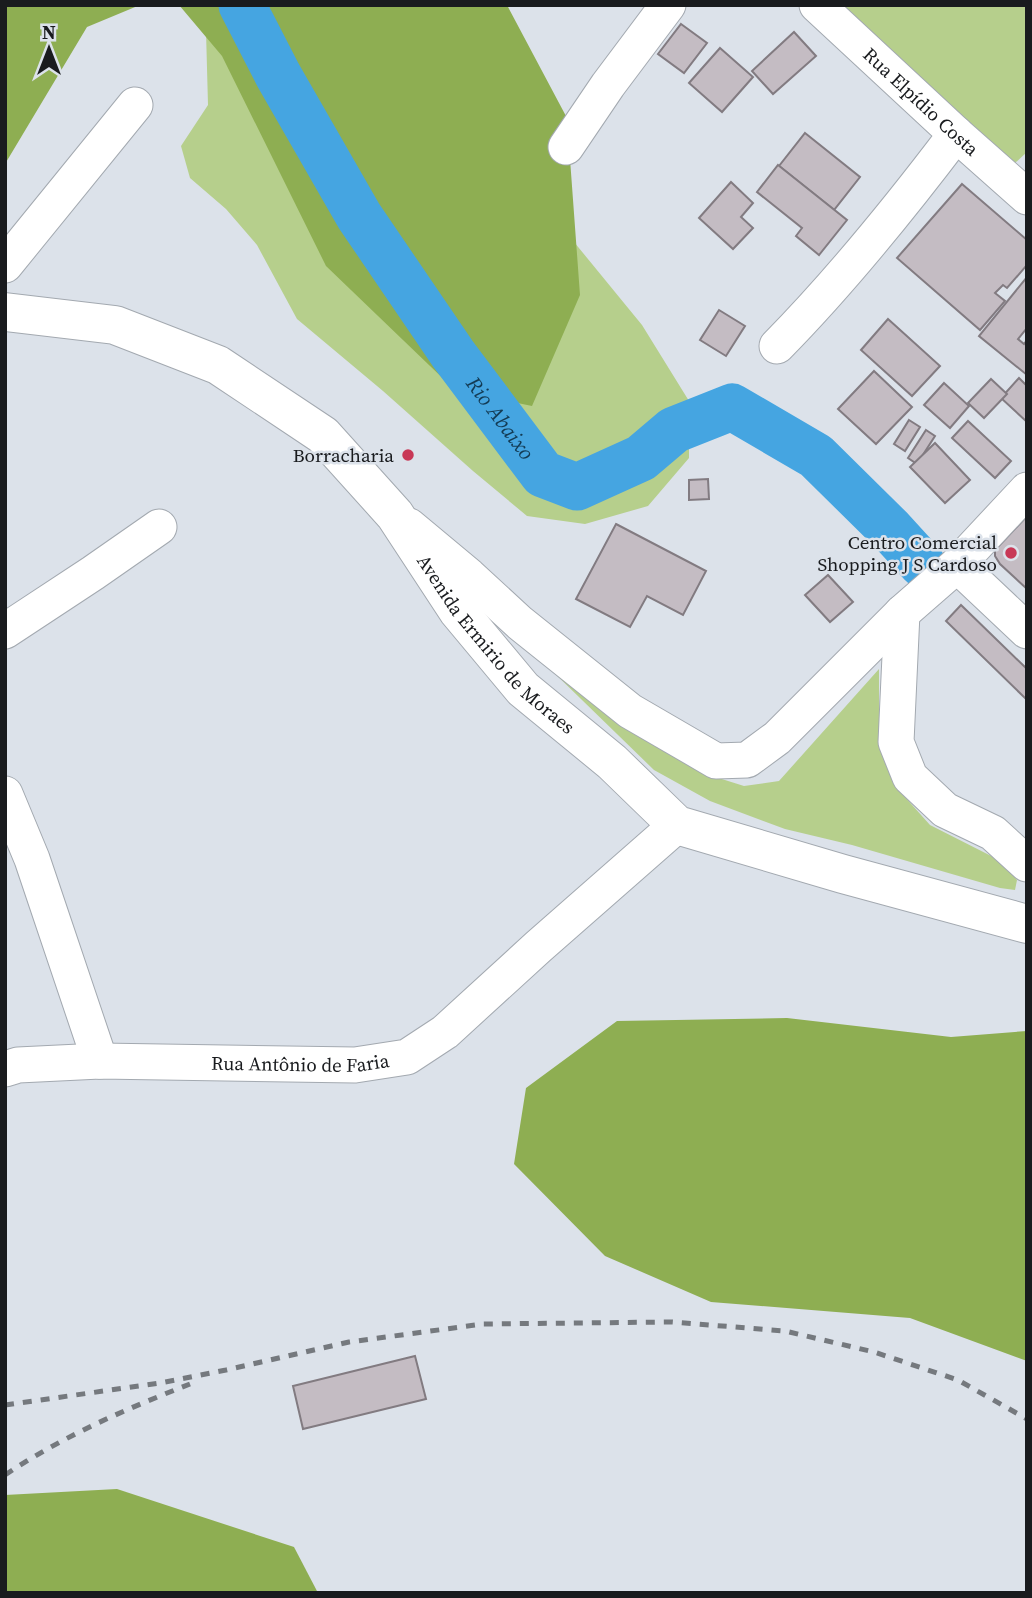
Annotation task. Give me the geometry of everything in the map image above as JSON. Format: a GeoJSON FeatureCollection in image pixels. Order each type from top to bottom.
{"type":"FeatureCollection","features":[{"type":"Feature","properties":{"kind":"main road","name":"Avenida Ermirio de Moraes"},"geometry":{"type":"LineString","coordinates":[[5,312],[115,325],[218,365],[323,435],[395,515],[458,611],[523,689],[612,762],[677,825],[843,874],[1027,923]]}},
{"type":"Feature","properties":{"kind":"street"},"geometry":{"type":"LineString","coordinates":[[566,147],[668,5]]}},
{"type":"Feature","properties":{"kind":"street","name":"Rua Elpídio Costa"},"geometry":{"type":"LineString","coordinates":[[817,5],[1027,197]]}},
{"type":"Feature","properties":{"kind":"street"},"geometry":{"type":"LineString","coordinates":[[5,265],[135,105]]}},
{"type":"Feature","properties":{"kind":"street"},"geometry":{"type":"LineString","coordinates":[[777,346],[837,283],[914,190],[956,134]]}},
{"type":"Feature","properties":{"kind":"street"},"geometry":{"type":"LineString","coordinates":[[395,515],[470,576],[520,623],[630,711],[716,761],[747,760],[777,738],[902,613],[957,565],[1027,490]]}},
{"type":"Feature","properties":{"kind":"street"},"geometry":{"type":"LineString","coordinates":[[5,631],[159,527]]}},
{"type":"Feature","properties":{"kind":"street"},"geometry":{"type":"LineString","coordinates":[[957,565],[985,605],[1027,631]]}},
{"type":"Feature","properties":{"kind":"street"},"geometry":{"type":"LineString","coordinates":[[902,613],[896,741],[910,777],[944,810],[993,833],[1027,864]]}},
{"type":"Feature","properties":{"kind":"street"},"geometry":{"type":"LineString","coordinates":[[5,793],[32,859],[100,1061]]}},
{"type":"Feature","properties":{"kind":"street","name":"Rua Antônio de Faria"},"geometry":{"type":"LineString","coordinates":[[5,1069],[18,1065],[100,1061],[355,1065],[407,1057],[445,1032],[677,825]]}},
{"type":"Feature","properties":{"kind":"green space"},"geometry":{"type":"Polygon","coordinates":[[[5,5],[140,5],[87,27],[5,164],[5,5]]]}},
{"type":"Feature","properties":{"kind":"green space"},"geometry":{"type":"Polygon","coordinates":[[[179,5],[507,5],[567,118],[580,295],[532,406],[455,390],[326,266],[222,56],[179,5]]]}},
{"type":"Feature","properties":{"kind":"green space"},"geometry":{"type":"Polygon","coordinates":[[[836,5],[1027,5],[1027,152],[1014,164],[836,5]]]}},
{"type":"Feature","properties":{"kind":"green space"},"geometry":{"type":"Polygon","coordinates":[[[206,31],[443,82],[642,325],[689,401],[689,458],[648,506],[585,524],[527,516],[297,319],[257,245],[226,209],[190,178],[181,146],[208,105],[206,31]]]}},
{"type":"Feature","properties":{"kind":"green space"},"geometry":{"type":"Polygon","coordinates":[[[473,594],[709,775],[744,786],[779,781],[879,669],[879,743],[896,787],[930,825],[1003,862],[1017,880],[1015,890],[785,829],[710,801],[654,770],[473,594]]]}},
{"type":"Feature","properties":{"kind":"green space"},"geometry":{"type":"Polygon","coordinates":[[[787,1018],[951,1037],[1027,1031],[1027,1361],[910,1318],[711,1302],[605,1256],[514,1164],[526,1088],[617,1021],[787,1018]]]}},
{"type":"Feature","properties":{"kind":"green space"},"geometry":{"type":"Polygon","coordinates":[[[117,1489],[294,1547],[318,1593],[5,1593],[5,1495],[117,1489]]]}},
{"type":"Feature","properties":{"kind":"building"},"geometry":{"type":"Polygon","coordinates":[[[681,24],[707,43],[684,73],[658,54],[681,24]]]}},
{"type":"Feature","properties":{"kind":"building"},"geometry":{"type":"Polygon","coordinates":[[[794,32],[816,56],[773,94],[752,71],[794,32]]]}},
{"type":"Feature","properties":{"kind":"building"},"geometry":{"type":"Polygon","coordinates":[[[720,48],[753,77],[722,112],[689,83],[720,48]]]}},
{"type":"Feature","properties":{"kind":"building"},"geometry":{"type":"Polygon","coordinates":[[[805,133],[860,177],[834,210],[779,166],[805,133]]]}},
{"type":"Feature","properties":{"kind":"building"},"geometry":{"type":"Polygon","coordinates":[[[778,165],[847,220],[819,255],[796,236],[802,228],[757,192],[778,165]]]}},
{"type":"Feature","properties":{"kind":"building"},"geometry":{"type":"Polygon","coordinates":[[[731,182],[753,203],[741,217],[753,228],[733,249],[699,218],[731,182]]]}},
{"type":"Feature","properties":{"kind":"building"},"geometry":{"type":"Polygon","coordinates":[[[962,184],[1027,240],[1027,265],[1007,288],[1003,285],[995,293],[1005,301],[980,330],[897,258],[962,184]]]}},
{"type":"Feature","properties":{"kind":"building"},"geometry":{"type":"Polygon","coordinates":[[[1027,277],[1027,328],[1018,339],[1024,344],[1027,340],[1027,375],[979,336],[1027,277]]]}},
{"type":"Feature","properties":{"kind":"building"},"geometry":{"type":"Polygon","coordinates":[[[719,310],[745,326],[726,356],[700,340],[719,310]]]}},
{"type":"Feature","properties":{"kind":"building"},"geometry":{"type":"Polygon","coordinates":[[[888,319],[940,366],[912,396],[861,350],[888,319]]]}},
{"type":"Feature","properties":{"kind":"building"},"geometry":{"type":"Polygon","coordinates":[[[874,371],[912,407],[876,444],[838,409],[874,371]]]}},
{"type":"Feature","properties":{"kind":"building"},"geometry":{"type":"Polygon","coordinates":[[[1019,378],[1027,386],[1027,422],[1001,398],[1019,378]]]}},
{"type":"Feature","properties":{"kind":"building"},"geometry":{"type":"Polygon","coordinates":[[[991,379],[1007,394],[984,418],[968,403],[991,379]]]}},
{"type":"Feature","properties":{"kind":"building"},"geometry":{"type":"Polygon","coordinates":[[[944,383],[969,406],[950,428],[924,405],[944,383]]]}},
{"type":"Feature","properties":{"kind":"building"},"geometry":{"type":"Polygon","coordinates":[[[909,420],[920,427],[905,451],[894,444],[909,420]]]}},
{"type":"Feature","properties":{"kind":"building"},"geometry":{"type":"Polygon","coordinates":[[[968,421],[1011,461],[995,478],[952,438],[968,421]]]}},
{"type":"Feature","properties":{"kind":"building"},"geometry":{"type":"Polygon","coordinates":[[[926,430],[935,436],[917,464],[908,458],[926,430]]]}},
{"type":"Feature","properties":{"kind":"building"},"geometry":{"type":"Polygon","coordinates":[[[935,443],[970,480],[945,503],[910,467],[935,443]]]}},
{"type":"Feature","properties":{"kind":"building"},"geometry":{"type":"Polygon","coordinates":[[[708,479],[709,499],[689,500],[689,480],[708,479]]]}},
{"type":"Feature","properties":{"kind":"building","name":"Centro Comercial Shopping J S Cardoso"},"geometry":{"type":"Polygon","coordinates":[[[1027,516],[1027,589],[1000,564],[995,550],[1027,516]]]}},
{"type":"Feature","properties":{"kind":"building"},"geometry":{"type":"Polygon","coordinates":[[[616,524],[706,571],[683,615],[647,596],[630,627],[576,599],[616,524]]]}},
{"type":"Feature","properties":{"kind":"building"},"geometry":{"type":"Polygon","coordinates":[[[828,575],[853,602],[830,622],[805,595],[828,575]]]}},
{"type":"Feature","properties":{"kind":"building"},"geometry":{"type":"Polygon","coordinates":[[[961,605],[1027,669],[1027,700],[946,621],[961,605]]]}},
{"type":"Feature","properties":{"kind":"building"},"geometry":{"type":"Polygon","coordinates":[[[415,1356],[426,1399],[303,1429],[293,1386],[415,1356]]]}},
{"type":"Feature","properties":{"kind":"waterway","name":"Rio Abaixo"},"geometry":{"type":"LineString","coordinates":[[242,5],[278,75],[359,216],[453,354],[543,474],[577,487],[641,458],[674,430],[732,407],[816,456],[922,564]]}},
{"type":"Feature","properties":{"kind":"railway"},"geometry":{"type":"LineString","coordinates":[[5,1405],[160,1383],[349,1342],[483,1324],[672,1322],[785,1331],[874,1352],[958,1380],[1027,1419]]}},
{"type":"Feature","properties":{"kind":"railway"},"geometry":{"type":"LineString","coordinates":[[5,1475],[95,1424],[190,1384]]}},
{"type":"Feature","properties":{"kind":"place","name":"Borracharia"},"geometry":{"type":"Point","coordinates":[408,455]}},
{"type":"Feature","properties":{"kind":"place","name":"Centro Comercial Shopping J S Cardoso"},"geometry":{"type":"Point","coordinates":[1011,553]}}]}
